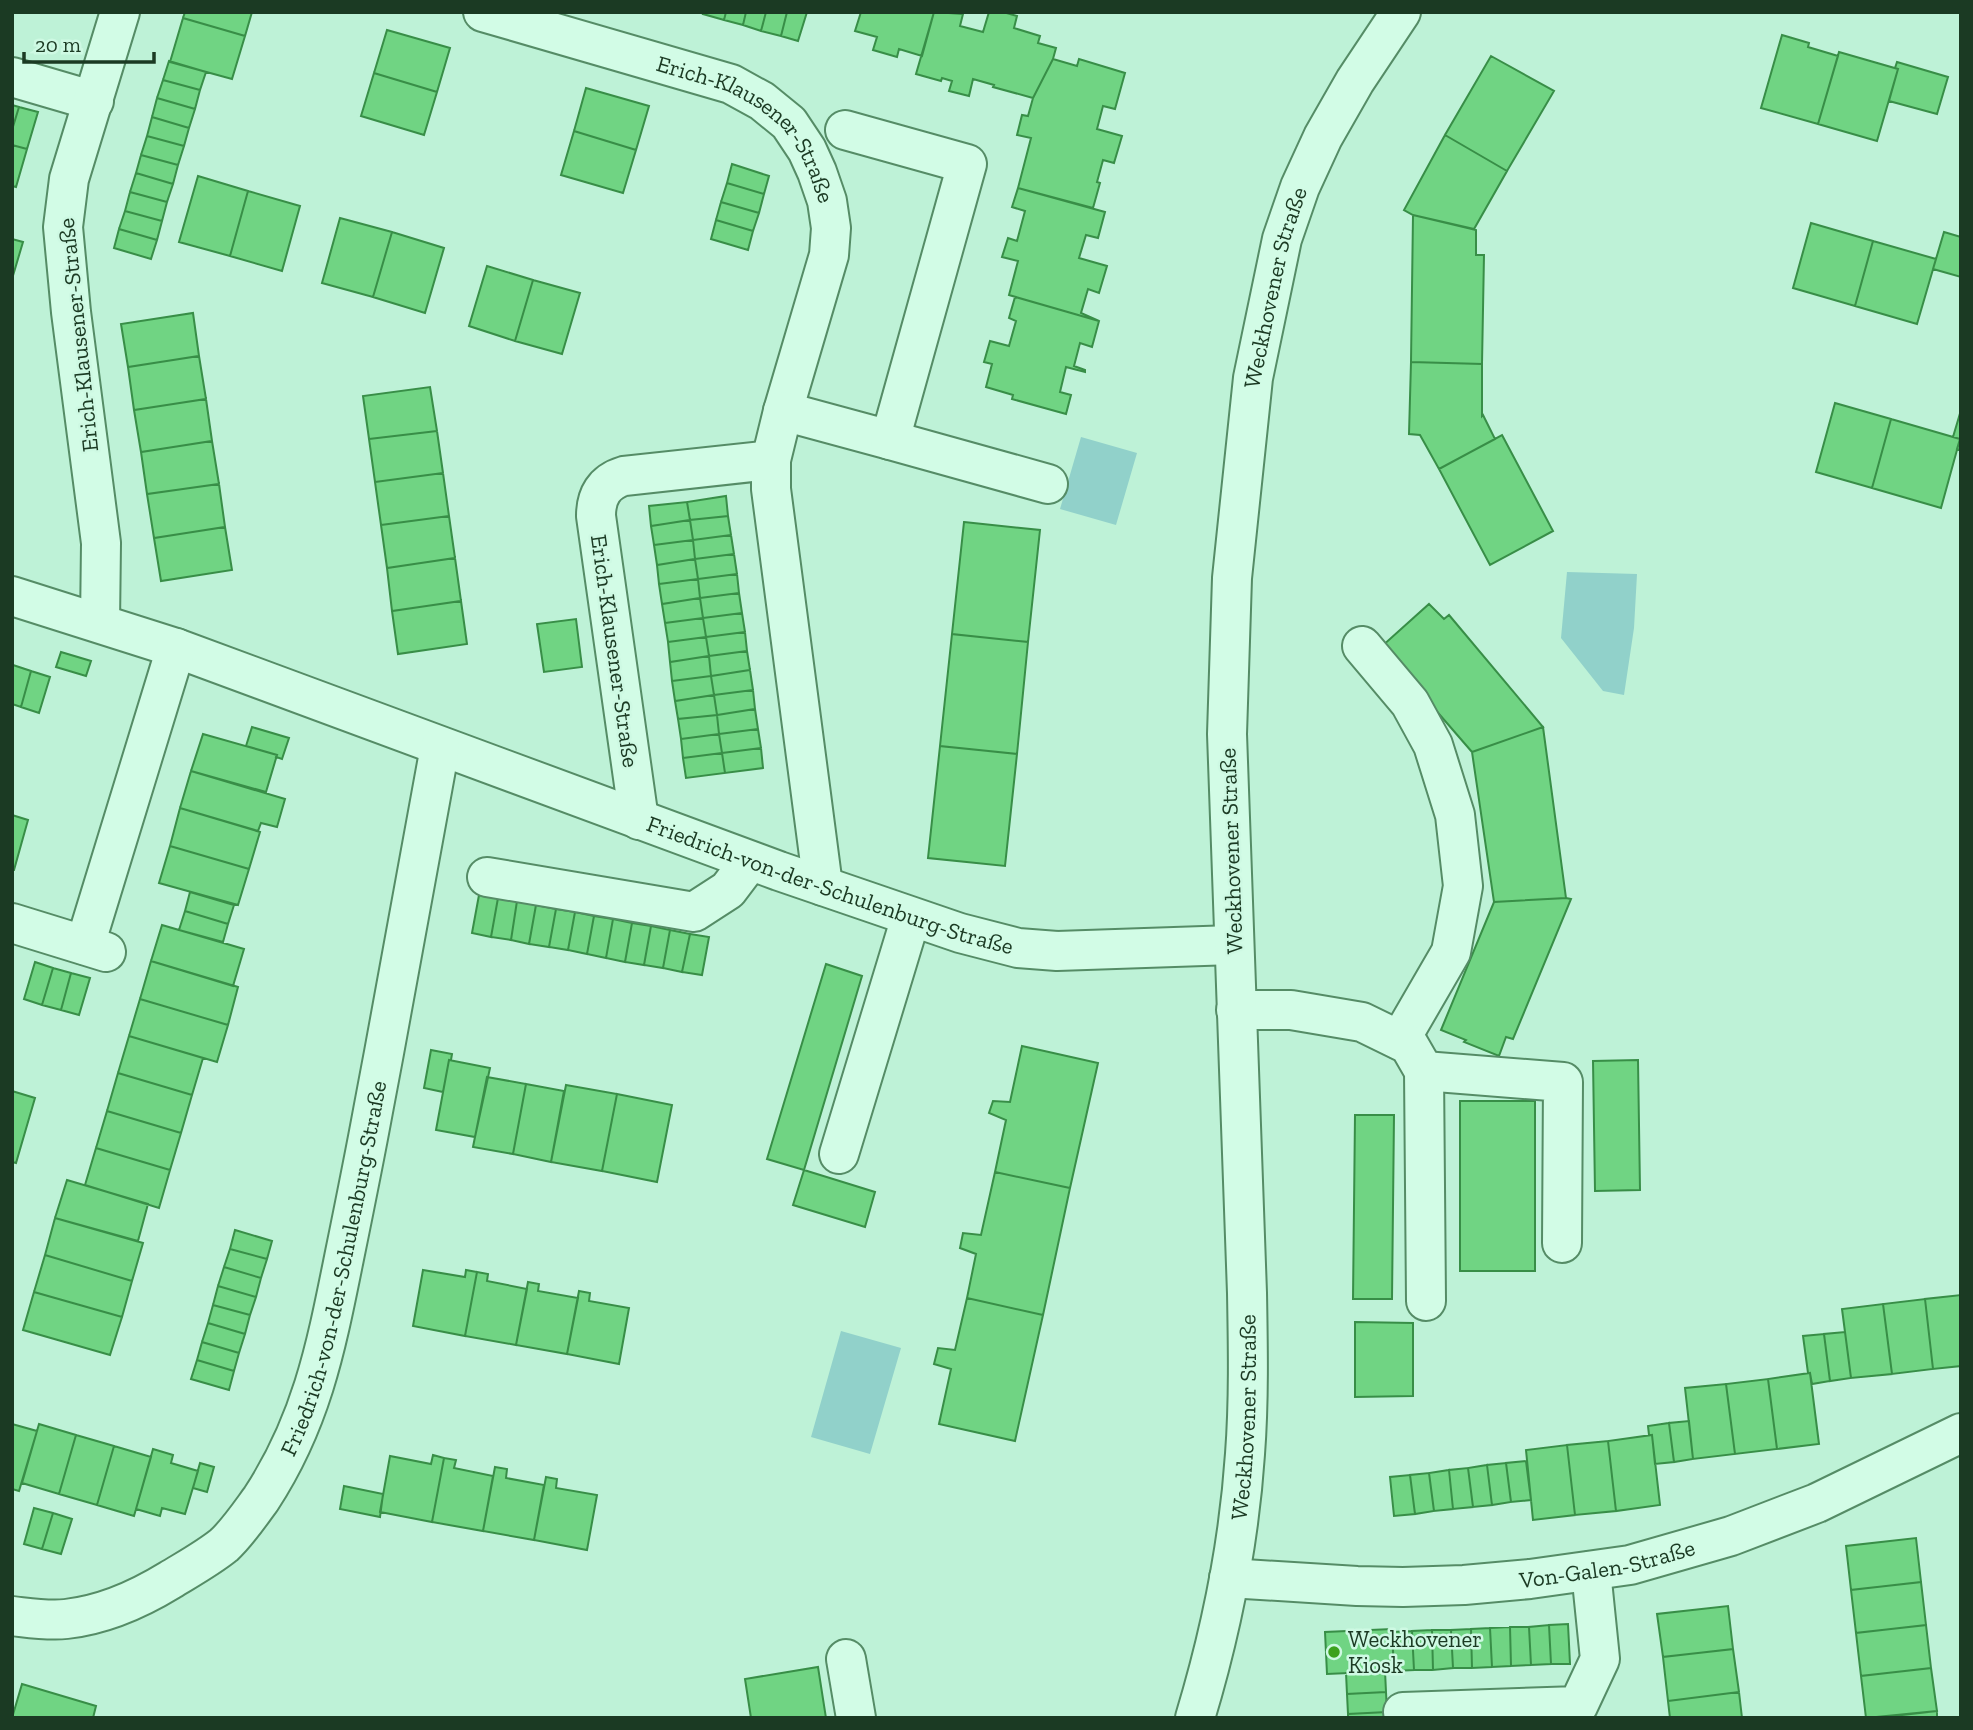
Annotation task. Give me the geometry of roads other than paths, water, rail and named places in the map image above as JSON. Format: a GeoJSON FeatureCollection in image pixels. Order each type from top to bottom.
{"type":"FeatureCollection","features":[{"type":"Feature","properties":{"kind":"street","name":"Erich-Klausener-Straße"},"geometry":{"type":"LineString","coordinates":[[100,623],[101,543],[71,312],[63,227],[69,179],[120,12]]}},
{"type":"Feature","properties":{"kind":"street","name":"Erich-Klausener-Straße"},"geometry":{"type":"LineString","coordinates":[[483,12],[731,84],[762,101],[789,123],[807,150],[817,172],[827,201],[831,228],[829,255],[783,411],[771,460],[771,489],[823,886]]}},
{"type":"Feature","properties":{"kind":"street","name":"Weckhovener Straße"},"geometry":{"type":"LineString","coordinates":[[1195,1718],[1207,1678],[1239,1521],[1248,1377],[1227,734],[1232,578],[1253,378],[1282,239],[1300,187],[1384,18]]}},
{"type":"Feature","properties":{"kind":"street"},"geometry":{"type":"LineString","coordinates":[[12,77],[93,101]]}},
{"type":"Feature","properties":{"kind":"street"},"geometry":{"type":"LineString","coordinates":[[845,130],[967,164],[890,440]]}},
{"type":"Feature","properties":{"kind":"street"},"geometry":{"type":"LineString","coordinates":[[783,411],[1048,484]]}},
{"type":"Feature","properties":{"kind":"street","name":"Erich-Klausener-Straße"},"geometry":{"type":"LineString","coordinates":[[639,820],[596,516],[600,494],[609,482],[624,476],[771,460]]}},
{"type":"Feature","properties":{"kind":"street","name":"Friedrich-von-der-Schulenburg-Straße"},"geometry":{"type":"LineString","coordinates":[[12,596],[176,648],[750,861],[960,933],[1018,948],[1057,951],[1233,946]]}},
{"type":"Feature","properties":{"kind":"street"},"geometry":{"type":"LineString","coordinates":[[1362,646],[1410,703],[1433,745],[1455,815],[1463,886],[1451,952],[1400,1040]]}},
{"type":"Feature","properties":{"kind":"street"},"geometry":{"type":"LineString","coordinates":[[12,923],[95,948],[176,648]]}},
{"type":"Feature","properties":{"kind":"street","name":"Friedrich-von-der-Schulenburg-Straße"},"geometry":{"type":"LineString","coordinates":[[12,1616],[66,1619],[97,1612],[127,1602],[183,1572],[225,1544],[251,1514],[276,1476],[296,1437],[314,1389],[329,1335],[440,747]]}},
{"type":"Feature","properties":{"kind":"street"},"geometry":{"type":"LineString","coordinates":[[487,877],[694,912],[728,890],[750,861]]}},
{"type":"Feature","properties":{"kind":"street"},"geometry":{"type":"LineString","coordinates":[[839,1154],[911,917]]}},
{"type":"Feature","properties":{"kind":"street"},"geometry":{"type":"LineString","coordinates":[[1236,1010],[1291,1010],[1362,1022],[1409,1045],[1424,1072],[1426,1301]]}},
{"type":"Feature","properties":{"kind":"street"},"geometry":{"type":"LineString","coordinates":[[1424,1072],[1563,1082],[1562,1243]]}},
{"type":"Feature","properties":{"kind":"street","name":"Von-Galen-Straße"},"geometry":{"type":"LineString","coordinates":[[1229,1578],[1403,1587],[1530,1579],[1630,1565],[1731,1536],[1817,1503],[1961,1433]]}},
{"type":"Feature","properties":{"kind":"street"},"geometry":{"type":"LineString","coordinates":[[1403,1712],[1578,1706],[1600,1659],[1591,1571]]}},
{"type":"Feature","properties":{"kind":"street"},"geometry":{"type":"LineString","coordinates":[[846,1659],[856,1718]]}},
{"type":"Feature","properties":{"kind":"place","name":"Weckhovener Kiosk"},"geometry":{"type":"Point","coordinates":[1334,1652]}}]}
